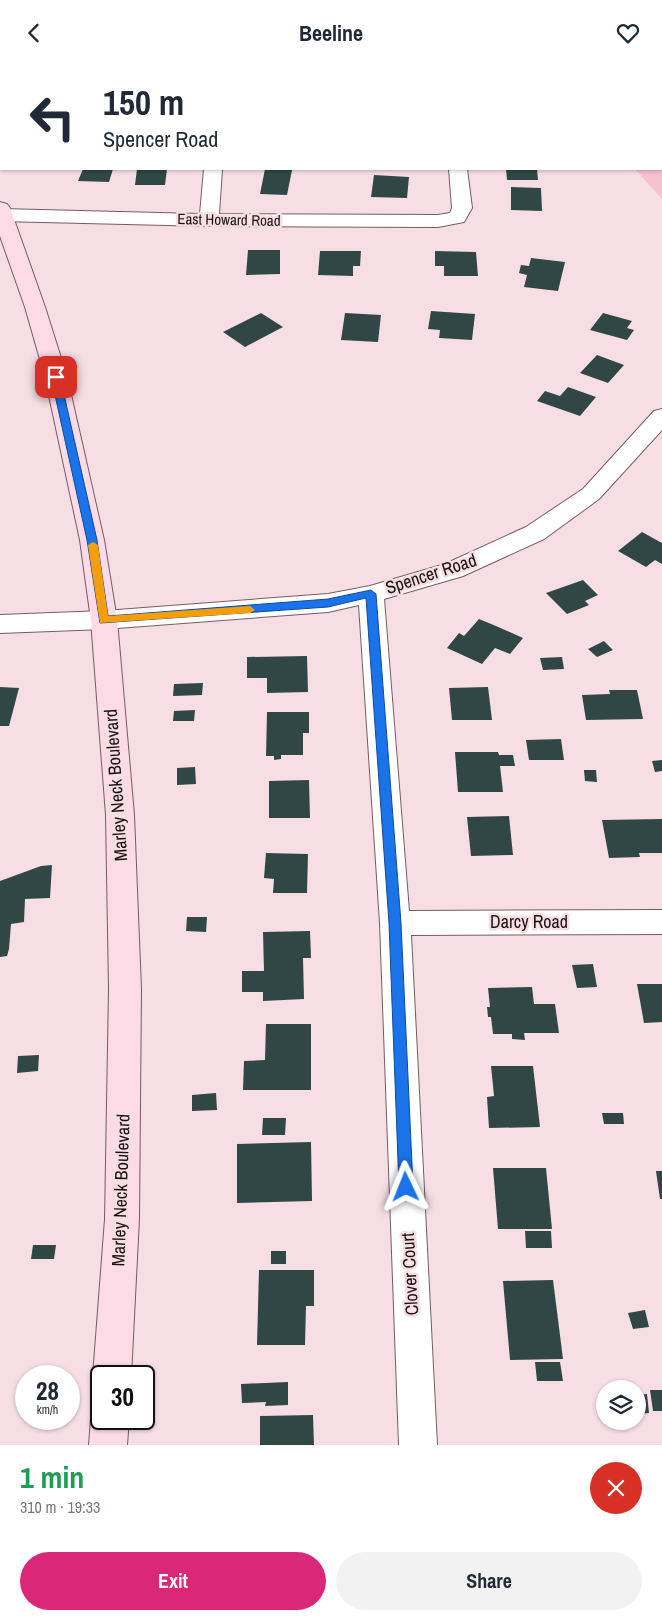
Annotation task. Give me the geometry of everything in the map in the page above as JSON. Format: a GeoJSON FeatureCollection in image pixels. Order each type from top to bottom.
{"type":"FeatureCollection","features":[{"type":"Feature","properties":{"kind":"main road","name":"Marley Neck Boulevard"},"geometry":{"type":"LineString","coordinates":[[1,213],[35,307],[56,377],[92,540],[104,620],[120,815],[126,989],[122,1219],[113,1365]]}},
{"type":"Feature","properties":{"kind":"main road"},"geometry":{"type":"LineString","coordinates":[[108,1445],[109,1430]]}},
{"type":"Feature","properties":{"kind":"street"},"geometry":{"type":"LineString","coordinates":[[209,220],[213,170]]}},
{"type":"Feature","properties":{"kind":"street","name":"East Howard Road"},"geometry":{"type":"LineString","coordinates":[[1,213],[209,220],[438,221],[457,218],[462,208],[458,170]]}},
{"type":"Feature","properties":{"kind":"street","name":"Spencer Road"},"geometry":{"type":"LineString","coordinates":[[0,624],[104,620],[328,603],[371,594],[454,570],[535,533],[591,494],[661,418]]}},
{"type":"Feature","properties":{"kind":"street","name":"Clover Court"},"geometry":{"type":"LineString","coordinates":[[371,594],[395,923],[418,1445]]}},
{"type":"Feature","properties":{"kind":"street","name":"Darcy Road"},"geometry":{"type":"LineString","coordinates":[[395,923],[662,921]]}},
{"type":"Feature","properties":{"kind":"shaded area"},"geometry":{"type":"Polygon","coordinates":[[[636,170],[662,170],[662,199],[636,170]]]}},
{"type":"Feature","properties":{"kind":"building"},"geometry":{"type":"Polygon","coordinates":[[[83,170],[113,170],[109,182],[78,181],[83,170]]]}},
{"type":"Feature","properties":{"kind":"building"},"geometry":{"type":"Polygon","coordinates":[[[137,170],[167,170],[165,185],[135,185],[137,170]]]}},
{"type":"Feature","properties":{"kind":"building"},"geometry":{"type":"Polygon","coordinates":[[[265,170],[292,170],[287,195],[260,194],[265,170]]]}},
{"type":"Feature","properties":{"kind":"building"},"geometry":{"type":"Polygon","coordinates":[[[506,170],[537,170],[538,180],[507,180],[506,170]]]}},
{"type":"Feature","properties":{"kind":"building"},"geometry":{"type":"Polygon","coordinates":[[[374,175],[409,177],[407,198],[371,197],[374,175]]]}},
{"type":"Feature","properties":{"kind":"building"},"geometry":{"type":"Polygon","coordinates":[[[511,187],[541,188],[542,211],[511,210],[511,187]]]}},
{"type":"Feature","properties":{"kind":"building"},"geometry":{"type":"Polygon","coordinates":[[[248,250],[280,250],[280,274],[246,275],[248,250]]]}},
{"type":"Feature","properties":{"kind":"building"},"geometry":{"type":"Polygon","coordinates":[[[320,251],[361,251],[360,266],[353,266],[353,276],[318,275],[320,251]]]}},
{"type":"Feature","properties":{"kind":"building"},"geometry":{"type":"Polygon","coordinates":[[[435,251],[476,252],[478,276],[444,276],[444,266],[435,266],[435,251]]]}},
{"type":"Feature","properties":{"kind":"building"},"geometry":{"type":"Polygon","coordinates":[[[531,258],[565,262],[558,291],[524,287],[527,275],[519,273],[521,265],[529,266],[531,258]]]}},
{"type":"Feature","properties":{"kind":"building"},"geometry":{"type":"Polygon","coordinates":[[[431,311],[475,314],[472,340],[439,338],[440,330],[428,329],[431,311]]]}},
{"type":"Feature","properties":{"kind":"building"},"geometry":{"type":"Polygon","coordinates":[[[261,313],[283,327],[245,347],[223,332],[261,313]]]}},
{"type":"Feature","properties":{"kind":"building"},"geometry":{"type":"Polygon","coordinates":[[[345,313],[381,315],[378,342],[341,340],[345,313]]]}},
{"type":"Feature","properties":{"kind":"building"},"geometry":{"type":"Polygon","coordinates":[[[603,313],[632,321],[627,328],[634,330],[627,340],[590,330],[603,313]]]}},
{"type":"Feature","properties":{"kind":"building"},"geometry":{"type":"Polygon","coordinates":[[[597,355],[624,365],[608,383],[580,373],[597,355]]]}},
{"type":"Feature","properties":{"kind":"building"},"geometry":{"type":"Polygon","coordinates":[[[568,387],[596,397],[580,416],[537,401],[545,391],[560,396],[568,387]]]}},
{"type":"Feature","properties":{"kind":"building"},"geometry":{"type":"Polygon","coordinates":[[[642,532],[662,543],[662,564],[655,560],[646,567],[618,551],[642,532]]]}},
{"type":"Feature","properties":{"kind":"building"},"geometry":{"type":"Polygon","coordinates":[[[583,580],[598,595],[585,601],[589,605],[567,614],[546,593],[583,580]]]}},
{"type":"Feature","properties":{"kind":"building"},"geometry":{"type":"Polygon","coordinates":[[[479,619],[523,638],[510,654],[495,648],[482,664],[447,648],[459,633],[464,636],[479,619]]]}},
{"type":"Feature","properties":{"kind":"building"},"geometry":{"type":"Polygon","coordinates":[[[604,641],[613,650],[597,657],[588,649],[604,641]]]}},
{"type":"Feature","properties":{"kind":"building"},"geometry":{"type":"Polygon","coordinates":[[[307,656],[308,692],[267,693],[267,678],[247,678],[247,657],[307,656]]]}},
{"type":"Feature","properties":{"kind":"building"},"geometry":{"type":"Polygon","coordinates":[[[562,657],[564,669],[543,670],[540,658],[562,657]]]}},
{"type":"Feature","properties":{"kind":"building"},"geometry":{"type":"Polygon","coordinates":[[[203,683],[202,695],[173,696],[174,684],[203,683]]]}},
{"type":"Feature","properties":{"kind":"building"},"geometry":{"type":"Polygon","coordinates":[[[0,687],[19,688],[9,726],[0,726],[0,687]]]}},
{"type":"Feature","properties":{"kind":"building"},"geometry":{"type":"Polygon","coordinates":[[[488,687],[492,720],[452,720],[449,688],[488,687]]]}},
{"type":"Feature","properties":{"kind":"building"},"geometry":{"type":"Polygon","coordinates":[[[609,690],[637,690],[643,719],[586,720],[582,695],[610,694],[609,690]]]}},
{"type":"Feature","properties":{"kind":"building"},"geometry":{"type":"Polygon","coordinates":[[[195,710],[194,721],[173,721],[174,711],[195,710]]]}},
{"type":"Feature","properties":{"kind":"building"},"geometry":{"type":"Polygon","coordinates":[[[267,712],[309,712],[309,733],[303,733],[303,755],[281,755],[281,759],[274,760],[274,756],[266,756],[267,712]]]}},
{"type":"Feature","properties":{"kind":"building"},"geometry":{"type":"Polygon","coordinates":[[[561,739],[564,760],[529,760],[526,740],[561,739]]]}},
{"type":"Feature","properties":{"kind":"building"},"geometry":{"type":"Polygon","coordinates":[[[455,752],[498,752],[499,755],[513,755],[515,766],[500,766],[503,792],[458,792],[455,752]]]}},
{"type":"Feature","properties":{"kind":"building"},"geometry":{"type":"Polygon","coordinates":[[[662,760],[662,771],[655,772],[652,761],[662,760]]]}},
{"type":"Feature","properties":{"kind":"building"},"geometry":{"type":"Polygon","coordinates":[[[195,767],[196,784],[177,785],[177,768],[195,767]]]}},
{"type":"Feature","properties":{"kind":"building"},"geometry":{"type":"Polygon","coordinates":[[[584,770],[596,770],[597,782],[585,781],[584,770]]]}},
{"type":"Feature","properties":{"kind":"building"},"geometry":{"type":"Polygon","coordinates":[[[309,780],[310,818],[269,818],[269,781],[309,780]]]}},
{"type":"Feature","properties":{"kind":"building"},"geometry":{"type":"Polygon","coordinates":[[[509,816],[513,855],[471,856],[467,817],[509,816]]]}},
{"type":"Feature","properties":{"kind":"building"},"geometry":{"type":"Polygon","coordinates":[[[662,819],[662,853],[639,853],[640,857],[609,858],[602,820],[662,819]]]}},
{"type":"Feature","properties":{"kind":"building"},"geometry":{"type":"Polygon","coordinates":[[[266,853],[308,854],[307,893],[273,893],[274,879],[264,878],[266,853]]]}},
{"type":"Feature","properties":{"kind":"building"},"geometry":{"type":"Polygon","coordinates":[[[52,865],[50,898],[25,899],[24,922],[11,924],[7,956],[0,957],[0,881],[41,866],[52,865]]]}},
{"type":"Feature","properties":{"kind":"building"},"geometry":{"type":"Polygon","coordinates":[[[187,917],[207,917],[206,932],[186,931],[187,917]]]}},
{"type":"Feature","properties":{"kind":"building"},"geometry":{"type":"Polygon","coordinates":[[[310,931],[311,958],[303,958],[304,999],[263,1001],[263,992],[242,992],[242,971],[264,971],[263,932],[310,931]]]}},
{"type":"Feature","properties":{"kind":"building"},"geometry":{"type":"Polygon","coordinates":[[[593,964],[597,987],[577,988],[572,965],[593,964]]]}},
{"type":"Feature","properties":{"kind":"building"},"geometry":{"type":"Polygon","coordinates":[[[637,984],[662,984],[662,1022],[644,1023],[637,984]]]}},
{"type":"Feature","properties":{"kind":"building"},"geometry":{"type":"Polygon","coordinates":[[[532,987],[534,1004],[555,1004],[559,1033],[524,1033],[525,1040],[512,1039],[512,1034],[493,1034],[491,1017],[488,1017],[487,1007],[490,1007],[488,988],[532,987]]]}},
{"type":"Feature","properties":{"kind":"building"},"geometry":{"type":"Polygon","coordinates":[[[266,1024],[311,1024],[311,1090],[243,1090],[244,1061],[265,1060],[266,1024]]]}},
{"type":"Feature","properties":{"kind":"building"},"geometry":{"type":"Polygon","coordinates":[[[39,1055],[38,1071],[17,1073],[18,1056],[39,1055]]]}},
{"type":"Feature","properties":{"kind":"building"},"geometry":{"type":"Polygon","coordinates":[[[491,1066],[533,1066],[540,1127],[489,1128],[487,1097],[494,1096],[491,1066]]]}},
{"type":"Feature","properties":{"kind":"building"},"geometry":{"type":"Polygon","coordinates":[[[216,1093],[217,1110],[192,1111],[192,1095],[216,1093]]]}},
{"type":"Feature","properties":{"kind":"building"},"geometry":{"type":"Polygon","coordinates":[[[602,1113],[623,1113],[624,1124],[604,1124],[602,1113]]]}},
{"type":"Feature","properties":{"kind":"building"},"geometry":{"type":"Polygon","coordinates":[[[263,1118],[286,1118],[285,1135],[262,1135],[263,1118]]]}},
{"type":"Feature","properties":{"kind":"building"},"geometry":{"type":"Polygon","coordinates":[[[311,1142],[312,1201],[237,1203],[237,1144],[311,1142]]]}},
{"type":"Feature","properties":{"kind":"building"},"geometry":{"type":"Polygon","coordinates":[[[493,1168],[546,1168],[552,1229],[498,1229],[493,1168]]]}},
{"type":"Feature","properties":{"kind":"building"},"geometry":{"type":"Polygon","coordinates":[[[656,1171],[662,1171],[662,1199],[660,1199],[656,1171]]]}},
{"type":"Feature","properties":{"kind":"building"},"geometry":{"type":"Polygon","coordinates":[[[525,1231],[551,1231],[552,1248],[526,1248],[525,1231]]]}},
{"type":"Feature","properties":{"kind":"building"},"geometry":{"type":"Polygon","coordinates":[[[33,1245],[56,1245],[54,1259],[31,1259],[33,1245]]]}},
{"type":"Feature","properties":{"kind":"building"},"geometry":{"type":"Polygon","coordinates":[[[271,1251],[286,1251],[286,1264],[271,1264],[271,1251]]]}},
{"type":"Feature","properties":{"kind":"building"},"geometry":{"type":"Polygon","coordinates":[[[259,1270],[314,1270],[314,1306],[306,1306],[305,1345],[257,1345],[259,1270]]]}},
{"type":"Feature","properties":{"kind":"building"},"geometry":{"type":"Polygon","coordinates":[[[553,1280],[563,1359],[510,1360],[503,1281],[553,1280]]]}},
{"type":"Feature","properties":{"kind":"building"},"geometry":{"type":"Polygon","coordinates":[[[645,1310],[649,1327],[633,1329],[628,1313],[645,1310]]]}},
{"type":"Feature","properties":{"kind":"building"},"geometry":{"type":"Polygon","coordinates":[[[535,1362],[560,1362],[563,1381],[537,1381],[535,1362]]]}},
{"type":"Feature","properties":{"kind":"building"},"geometry":{"type":"Polygon","coordinates":[[[288,1382],[288,1405],[265,1406],[266,1402],[242,1403],[241,1384],[288,1382]]]}},
{"type":"Feature","properties":{"kind":"building"},"geometry":{"type":"Polygon","coordinates":[[[650,1390],[662,1390],[662,1411],[653,1411],[650,1390]]]}},
{"type":"Feature","properties":{"kind":"building"},"geometry":{"type":"Polygon","coordinates":[[[646,1394],[649,1413],[646,1413],[646,1394]]]}},
{"type":"Feature","properties":{"kind":"building"},"geometry":{"type":"Polygon","coordinates":[[[313,1415],[314,1445],[260,1445],[260,1416],[313,1415]]]}},
{"type":"Feature","properties":{"kind":"slow traffic"},"geometry":{"type":"LineString","coordinates":[[93,545],[104,620],[250,610]]}},
{"type":"Feature","properties":{"kind":"route"},"geometry":{"type":"LineString","coordinates":[[56,377],[92,540],[104,620],[328,603],[371,594],[395,923],[406,1187]]}}]}
